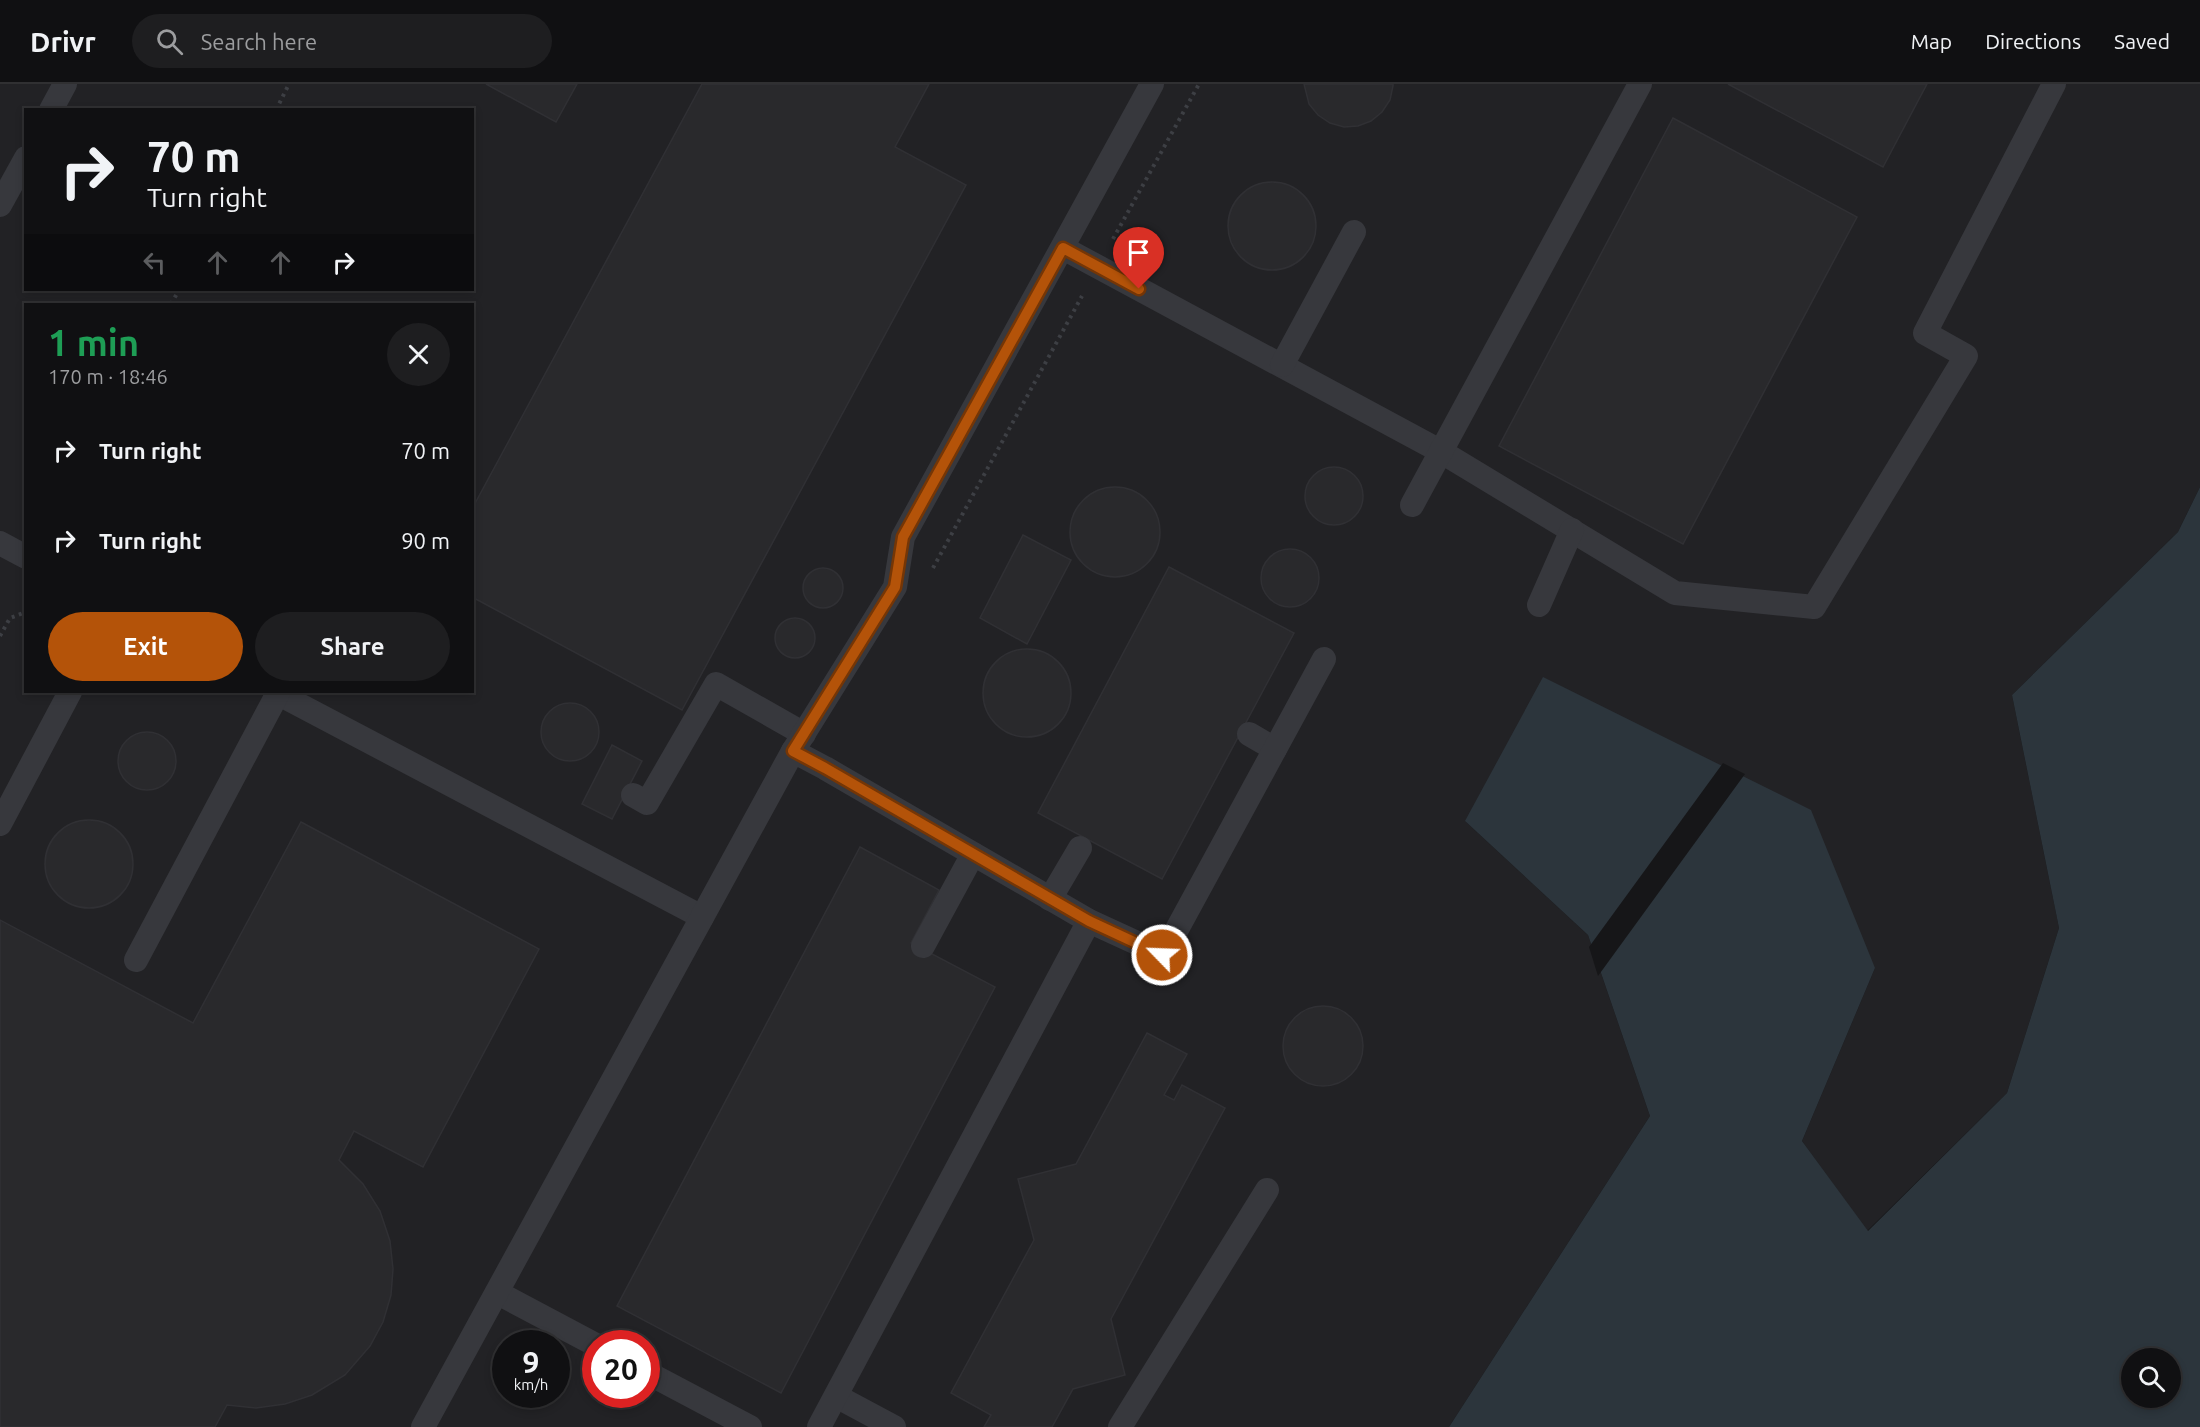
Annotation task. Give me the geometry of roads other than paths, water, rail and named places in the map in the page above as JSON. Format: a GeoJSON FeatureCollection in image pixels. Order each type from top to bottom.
{"type":"FeatureCollection","features":[{"type":"Feature","properties":{"kind":"lane"},"geometry":{"type":"LineString","coordinates":[[52,108],[65,84]]}},
{"type":"Feature","properties":{"kind":"lane"},"geometry":{"type":"LineString","coordinates":[[423,1427],[799,742],[895,587],[903,537],[1152,84]]}},
{"type":"Feature","properties":{"kind":"lane"},"geometry":{"type":"LineString","coordinates":[[1412,505],[1640,84]]}},
{"type":"Feature","properties":{"kind":"lane"},"geometry":{"type":"LineString","coordinates":[[1063,248],[1440,450],[1675,593],[1814,607],[1966,356],[1925,333],[2054,84]]}},
{"type":"Feature","properties":{"kind":"lane"},"geometry":{"type":"LineString","coordinates":[[0,205],[24,162]]}},
{"type":"Feature","properties":{"kind":"lane"},"geometry":{"type":"LineString","coordinates":[[1282,365],[1354,232]]}},
{"type":"Feature","properties":{"kind":"lane"},"geometry":{"type":"LineString","coordinates":[[1539,605],[1572,530]]}},
{"type":"Feature","properties":{"kind":"lane"},"geometry":{"type":"LineString","coordinates":[[0,543],[24,556]]}},
{"type":"Feature","properties":{"kind":"lane"},"geometry":{"type":"LineString","coordinates":[[633,795],[647,803],[716,684],[799,742],[825,768],[1089,921],[1162,955],[1324,659]]}},
{"type":"Feature","properties":{"kind":"lane"},"geometry":{"type":"LineString","coordinates":[[0,824],[69,693]]}},
{"type":"Feature","properties":{"kind":"lane"},"geometry":{"type":"LineString","coordinates":[[136,960],[275,693]]}},
{"type":"Feature","properties":{"kind":"lane"},"geometry":{"type":"LineString","coordinates":[[278,693],[702,917]]}},
{"type":"Feature","properties":{"kind":"lane"},"geometry":{"type":"LineString","coordinates":[[1249,734],[1275,749]]}},
{"type":"Feature","properties":{"kind":"lane"},"geometry":{"type":"LineString","coordinates":[[1050,899],[1080,848]]}},
{"type":"Feature","properties":{"kind":"lane"},"geometry":{"type":"LineString","coordinates":[[923,946],[973,854]]}},
{"type":"Feature","properties":{"kind":"lane"},"geometry":{"type":"LineString","coordinates":[[819,1427],[1089,921]]}},
{"type":"Feature","properties":{"kind":"lane"},"geometry":{"type":"LineString","coordinates":[[1120,1427],[1267,1190]]}},
{"type":"Feature","properties":{"kind":"lane"},"geometry":{"type":"LineString","coordinates":[[498,1293],[582,1338]]}},
{"type":"Feature","properties":{"kind":"lane"},"geometry":{"type":"LineString","coordinates":[[660,1379],[750,1427]]}},
{"type":"Feature","properties":{"kind":"lane"},"geometry":{"type":"LineString","coordinates":[[836,1396],[894,1427]]}}]}
